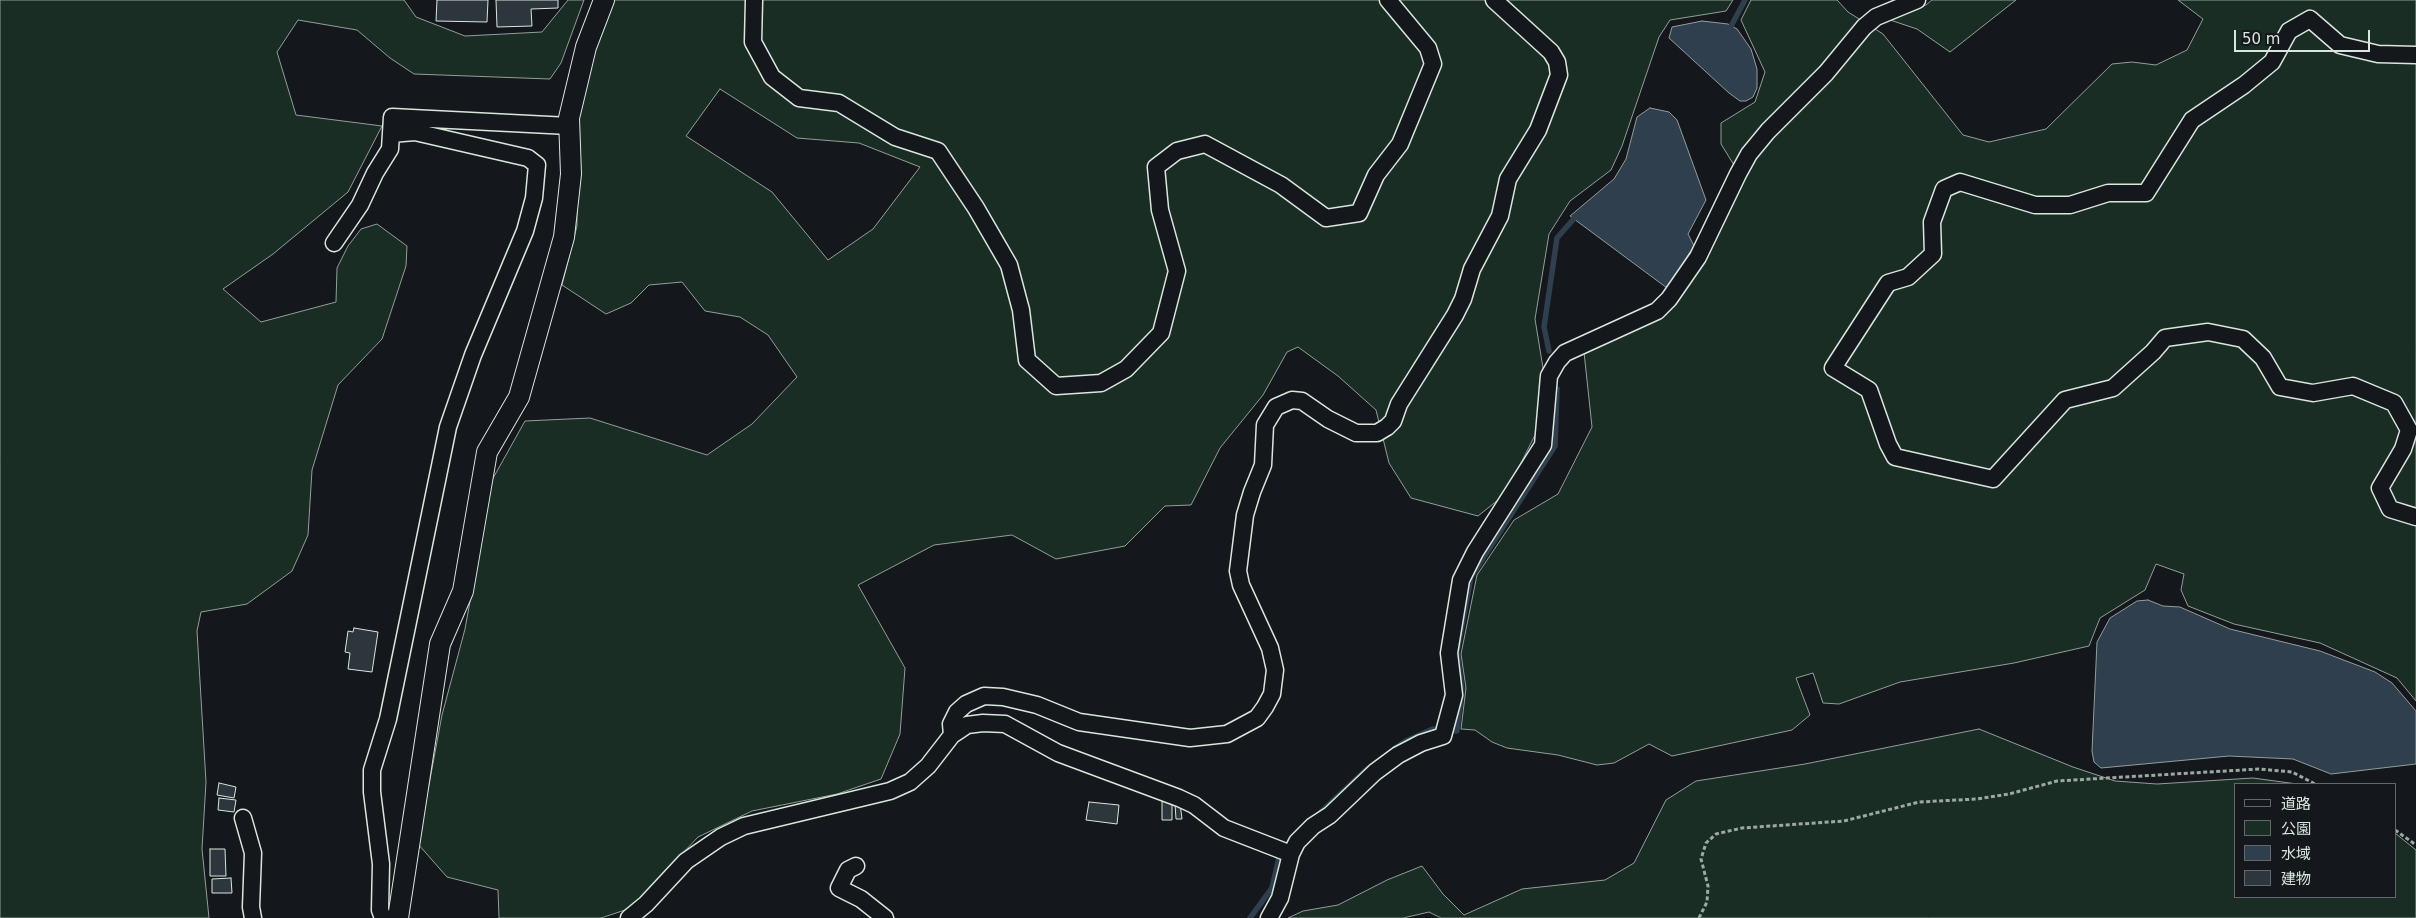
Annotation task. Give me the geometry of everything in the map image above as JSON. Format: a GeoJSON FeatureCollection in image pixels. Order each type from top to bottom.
{"type":"FeatureCollection","features":[{"type":"Feature","properties":{"kind":"street"},"geometry":{"type":"LineString","coordinates":[[398,918],[440,644],[463,591],[487,452],[519,397],[564,237],[571,174],[569,118],[586,47],[604,0]]}},
{"type":"Feature","properties":{"kind":"street"},"geometry":{"type":"LineString","coordinates":[[754,0],[753,42],[772,77],[799,98],[839,103],[895,137],[938,151],[976,208],[1010,265],[1021,310],[1027,360],[1056,386],[1101,383],[1126,369],[1161,333],[1177,271],[1160,210],[1156,167],[1177,151],[1206,144],[1281,185],[1326,218],[1359,213],[1376,175],[1400,144],[1433,64],[1428,48],[1388,0]]}},
{"type":"Feature","properties":{"kind":"street"},"geometry":{"type":"LineString","coordinates":[[952,735],[951,724],[957,712],[966,704],[984,696],[1003,697],[1037,705],[1079,722],[1190,738],[1227,734],[1257,718],[1272,694],[1276,670],[1270,648],[1240,585],[1238,571],[1245,514],[1263,466],[1265,425],[1276,407],[1292,400],[1302,400],[1328,419],[1356,433],[1377,433],[1388,428],[1393,421],[1398,404],[1455,316],[1463,299],[1472,269],[1500,216],[1508,179],[1538,130],[1559,75],[1557,62],[1551,52],[1494,0]]}},
{"type":"Feature","properties":{"kind":"street"},"geometry":{"type":"LineString","coordinates":[[1269,918],[1280,898],[1285,852],[1330,815],[1375,772],[1413,747],[1443,736],[1454,694],[1449,653],[1461,580],[1475,552],[1543,445],[1549,376],[1557,362],[1565,353],[1657,311],[1669,299],[1698,257],[1745,161],[1768,131],[1826,73],[1864,27],[1876,17],[1917,0]]}},
{"type":"Feature","properties":{"kind":"street"},"geometry":{"type":"LineString","coordinates":[[2416,55],[2378,54],[2340,45],[2310,19],[2289,31],[2272,62],[2244,85],[2192,120],[2146,193],[2108,193],[2070,205],[2035,205],[1960,182],[1944,189],[1932,222],[1933,254],[1908,277],[1888,283],[1833,368],[1869,390],[1888,444],[1895,458],[1993,479],[2065,400],[2112,388],[2153,352],[2164,338],[2208,332],[2243,339],[2262,358],[2280,387],[2313,393],[2353,386],[2394,403],[2409,430],[2403,449],[2380,488],[2390,510],[2416,517]]}},
{"type":"Feature","properties":{"kind":"street"},"geometry":{"type":"LineString","coordinates":[[334,243],[360,206],[374,173],[390,149],[392,117],[569,126]]}},
{"type":"Feature","properties":{"kind":"street"},"geometry":{"type":"LineString","coordinates":[[383,918],[380,910],[381,864],[372,792],[372,770],[388,720],[448,426],[457,397],[526,231],[534,198],[537,165],[528,158],[415,132],[391,134]]}},
{"type":"Feature","properties":{"kind":"street"},"geometry":{"type":"LineString","coordinates":[[629,918],[646,904],[686,861],[721,837],[744,826],[890,791],[904,785],[928,766],[952,735],[967,725],[983,723],[1005,724],[1058,753],[1179,798],[1194,805],[1224,828],[1285,852]]}},
{"type":"Feature","properties":{"kind":"street"},"geometry":{"type":"LineString","coordinates":[[243,818],[253,853],[251,907],[253,918]]}},
{"type":"Feature","properties":{"kind":"street"},"geometry":{"type":"LineString","coordinates":[[856,866],[848,870],[839,888],[861,899],[885,918]]}},
{"type":"Feature","properties":{"kind":"path"},"geometry":{"type":"LineString","coordinates":[[1699,918],[1708,902],[1708,886],[1701,859],[1706,843],[1716,834],[1742,828],[1844,821],[1919,802],[1977,799],[2009,794],[2057,780],[2260,769],[2292,772],[2313,783]]}},
{"type":"Feature","properties":{"kind":"path"},"geometry":{"type":"LineString","coordinates":[[2396,831],[2416,846]]}},
{"type":"Feature","properties":{"kind":"green space"},"geometry":{"type":"Polygon","coordinates":[[[0,0],[404,0],[416,17],[465,36],[542,32],[568,0],[584,0],[561,63],[550,79],[414,74],[390,58],[357,30],[298,20],[277,52],[296,115],[382,126],[348,192],[273,254],[223,289],[261,322],[336,302],[337,268],[348,246],[361,229],[377,224],[407,246],[406,266],[382,339],[338,385],[312,470],[308,535],[292,571],[247,604],[201,612],[197,631],[206,782],[202,849],[209,918],[0,918],[0,0]]]}},
{"type":"Feature","properties":{"kind":"green space"},"geometry":{"type":"Polygon","coordinates":[[[613,0],[1733,0],[1726,11],[1670,20],[1659,37],[1622,146],[1611,170],[1570,201],[1549,234],[1535,319],[1543,368],[1536,433],[1515,475],[1498,500],[1478,516],[1411,498],[1389,463],[1376,410],[1338,376],[1298,347],[1287,352],[1263,395],[1220,448],[1191,505],[1165,506],[1125,546],[1056,559],[1012,535],[934,545],[858,585],[905,668],[900,734],[881,779],[837,794],[752,811],[698,837],[631,908],[601,918],[499,918],[498,890],[447,877],[418,844],[442,715],[465,629],[492,480],[525,421],[590,418],[707,455],[752,424],[797,377],[768,335],[740,317],[705,311],[682,282],[649,285],[631,303],[606,314],[562,285],[577,226],[577,124],[598,40],[613,0]],[[720,89],[686,136],[772,192],[828,260],[873,229],[920,167],[859,143],[797,138],[720,89]]]}},
{"type":"Feature","properties":{"kind":"green space"},"geometry":{"type":"Polygon","coordinates":[[[1751,0],[1837,0],[1848,12],[1883,34],[1963,135],[1989,142],[2046,129],[2112,64],[2132,62],[2156,65],[2187,50],[2203,19],[2178,0],[2416,0],[2416,701],[2397,678],[2320,643],[2234,624],[2188,606],[2181,590],[2184,574],[2156,564],[2145,590],[2100,618],[2089,646],[2014,663],[1900,682],[1839,704],[1823,703],[1813,673],[1796,678],[1810,715],[1792,730],[1672,756],[1649,744],[1614,763],[1597,765],[1558,755],[1507,748],[1492,742],[1475,730],[1461,729],[1466,688],[1461,654],[1477,575],[1514,520],[1558,494],[1592,427],[1584,352],[1661,316],[1742,178],[1721,144],[1721,123],[1755,102],[1765,72],[1741,20],[1751,0]]]}},
{"type":"Feature","properties":{"kind":"green space"},"geometry":{"type":"Polygon","coordinates":[[[1932,0],[2016,0],[1950,52],[1917,29],[1890,20],[1896,15],[1926,5],[1932,0]]]}},
{"type":"Feature","properties":{"kind":"green space"},"geometry":{"type":"Polygon","coordinates":[[[1979,729],[2073,767],[2115,781],[2157,784],[2253,778],[2290,783],[2234,783],[2234,898],[2396,898],[2396,834],[2416,850],[2416,918],[1441,918],[1429,912],[1403,918],[1288,918],[1303,911],[1338,905],[1387,880],[1422,866],[1443,894],[1464,915],[1522,889],[1605,880],[1634,863],[1666,800],[1696,781],[1805,764],[1979,729]]]}},
{"type":"Feature","properties":{"kind":"water"},"geometry":{"type":"Polygon","coordinates":[[[1702,21],[1728,24],[1737,29],[1751,49],[1757,69],[1757,88],[1753,97],[1746,101],[1740,101],[1669,38],[1672,27],[1702,21]]]}},
{"type":"Feature","properties":{"kind":"water"},"geometry":{"type":"Polygon","coordinates":[[[1650,108],[1669,112],[1677,120],[1706,200],[1688,234],[1694,246],[1667,288],[1570,216],[1614,179],[1626,159],[1637,117],[1650,108]]]}},
{"type":"Feature","properties":{"kind":"water"},"geometry":{"type":"Polygon","coordinates":[[[2148,600],[2163,606],[2180,607],[2230,629],[2320,651],[2375,672],[2392,683],[2416,711],[2416,764],[2331,774],[2293,759],[2229,756],[2101,768],[2094,762],[2092,751],[2097,642],[2110,618],[2137,601],[2148,600]]]}},
{"type":"Feature","properties":{"kind":"building"},"geometry":{"type":"Polygon","coordinates":[[[437,0],[488,0],[487,22],[436,21],[437,0]]]}},
{"type":"Feature","properties":{"kind":"building"},"geometry":{"type":"Polygon","coordinates":[[[496,0],[558,0],[558,8],[531,9],[532,26],[497,27],[496,0]]]}},
{"type":"Feature","properties":{"kind":"building"},"geometry":{"type":"Polygon","coordinates":[[[354,628],[378,632],[372,672],[348,669],[350,653],[345,652],[348,631],[353,632],[354,628]]]}},
{"type":"Feature","properties":{"kind":"building"},"geometry":{"type":"Polygon","coordinates":[[[219,783],[236,787],[234,798],[217,795],[219,783]]]}},
{"type":"Feature","properties":{"kind":"building"},"geometry":{"type":"Polygon","coordinates":[[[219,798],[236,800],[234,812],[218,810],[219,798]]]}},
{"type":"Feature","properties":{"kind":"building"},"geometry":{"type":"Polygon","coordinates":[[[1162,800],[1172,800],[1172,820],[1162,820],[1162,800]]]}},
{"type":"Feature","properties":{"kind":"building"},"geometry":{"type":"Polygon","coordinates":[[[1089,802],[1119,805],[1117,824],[1086,820],[1089,802]]]}},
{"type":"Feature","properties":{"kind":"building"},"geometry":{"type":"Polygon","coordinates":[[[1180,803],[1182,819],[1176,819],[1175,804],[1180,803]]]}},
{"type":"Feature","properties":{"kind":"building"},"geometry":{"type":"Polygon","coordinates":[[[210,849],[225,849],[226,876],[210,876],[210,849]]]}},
{"type":"Feature","properties":{"kind":"building"},"geometry":{"type":"Polygon","coordinates":[[[231,878],[232,893],[212,893],[212,879],[231,878]]]}},
{"type":"Feature","properties":{"kind":"waterway"},"geometry":{"type":"LineString","coordinates":[[1729,30],[1745,0]]}},
{"type":"Feature","properties":{"kind":"waterway"},"geometry":{"type":"LineString","coordinates":[[1549,351],[1544,327],[1557,238],[1578,214]]}},
{"type":"Feature","properties":{"kind":"waterway"},"geometry":{"type":"LineString","coordinates":[[1395,748],[1433,729],[1457,731],[1462,689],[1457,652],[1471,577],[1555,446],[1557,389]]}},
{"type":"Feature","properties":{"kind":"waterway"},"geometry":{"type":"LineString","coordinates":[[1320,813],[1368,768]]}},
{"type":"Feature","properties":{"kind":"waterway"},"geometry":{"type":"LineString","coordinates":[[1250,918],[1272,888],[1279,857],[1283,851]]}}]}
